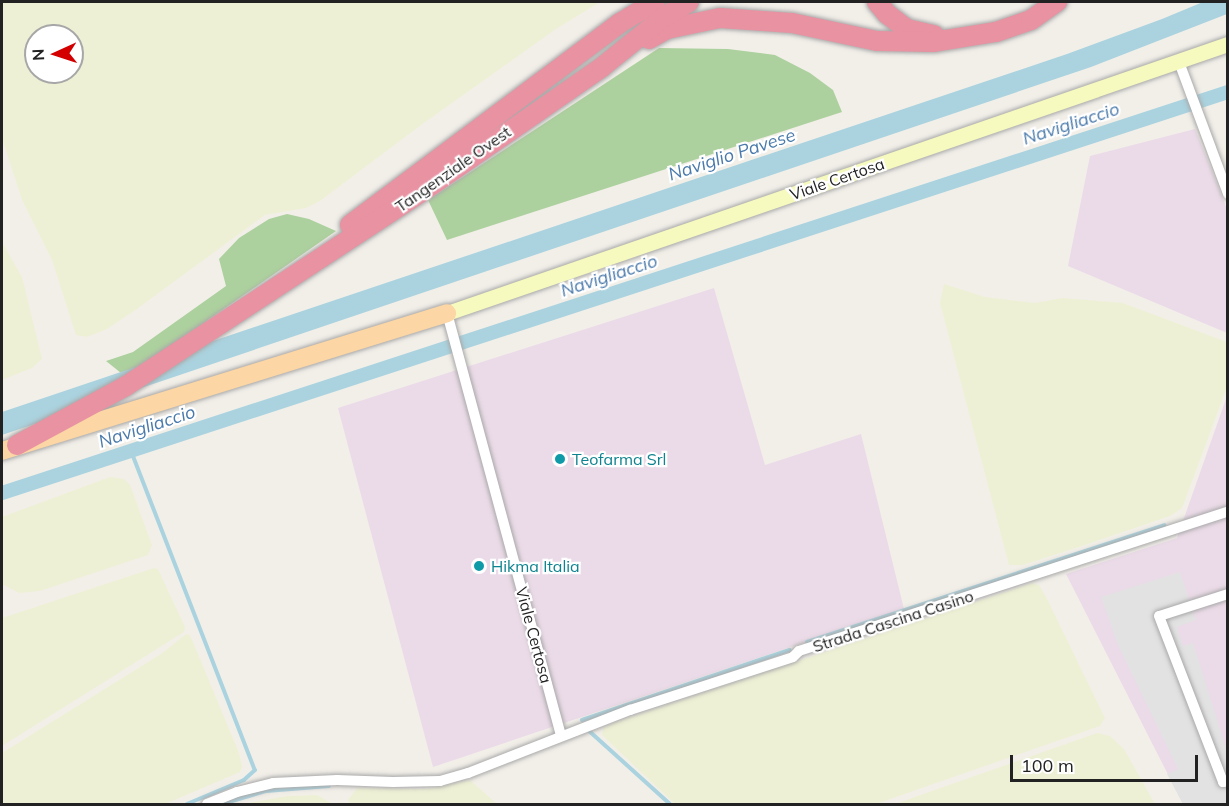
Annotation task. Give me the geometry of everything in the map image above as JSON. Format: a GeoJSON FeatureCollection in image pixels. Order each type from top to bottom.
{"type":"FeatureCollection","features":[{"type":"Feature","properties":{"kind":"highway"},"geometry":{"type":"LineString","coordinates":[[620,23],[646,2]]}},
{"type":"Feature","properties":{"kind":"highway","name":"Tangenziale Ovest"},"geometry":{"type":"LineString","coordinates":[[212,330],[620,23],[655,2]]}},
{"type":"Feature","properties":{"kind":"highway","name":"Tangenziale Ovest"},"geometry":{"type":"LineString","coordinates":[[9,448],[126,386],[212,330],[426,189],[602,67],[664,17],[689,2]]}},
{"type":"Feature","properties":{"kind":"highway"},"geometry":{"type":"LineString","coordinates":[[878,2],[887,14],[907,29],[932,35],[972,37]]}},
{"type":"Feature","properties":{"kind":"highway"},"geometry":{"type":"LineString","coordinates":[[602,67],[668,29],[720,18],[763,19],[877,41],[905,43],[972,37],[1031,20],[1057,2]]}},
{"type":"Feature","properties":{"kind":"main road","name":"Viale Certosa"},"geometry":{"type":"LineString","coordinates":[[448,319],[1227,44]]}},
{"type":"Feature","properties":{"kind":"main road"},"geometry":{"type":"LineString","coordinates":[[9,448],[448,319]]}},
{"type":"Feature","properties":{"kind":"street"},"geometry":{"type":"LineString","coordinates":[[1179,62],[1227,194]]}},
{"type":"Feature","properties":{"kind":"street","name":"Viale Certosa"},"geometry":{"type":"LineString","coordinates":[[448,319],[561,735]]}},
{"type":"Feature","properties":{"kind":"street","name":"Strada Cascina Casino"},"geometry":{"type":"LineString","coordinates":[[207,804],[237,792],[273,783],[337,780],[440,781],[468,773],[561,735],[793,657],[799,651],[1227,512]]}},
{"type":"Feature","properties":{"kind":"street"},"geometry":{"type":"LineString","coordinates":[[1227,594],[1159,616],[1223,782],[1227,781]]}},
{"type":"Feature","properties":{"kind":"shaded area"},"geometry":{"type":"Polygon","coordinates":[[[1195,129],[1227,209],[1227,333],[1068,266],[1090,156],[1195,129]]]}},
{"type":"Feature","properties":{"kind":"shaded area"},"geometry":{"type":"Polygon","coordinates":[[[714,288],[765,465],[861,434],[904,609],[433,767],[338,408],[714,288]]]}},
{"type":"Feature","properties":{"kind":"shaded area"},"geometry":{"type":"Polygon","coordinates":[[[1227,396],[1227,804],[1183,804],[1066,574],[1177,538],[1227,396]]]}},
{"type":"Feature","properties":{"kind":"shaded area"},"geometry":{"type":"Polygon","coordinates":[[[1180,572],[1196,620],[1177,627],[1183,646],[1193,643],[1227,751],[1227,804],[1183,804],[1167,774],[1178,769],[1118,645],[1101,597],[1180,572]]]}},
{"type":"Feature","properties":{"kind":"green space"},"geometry":{"type":"Polygon","coordinates":[[[2,2],[600,2],[556,29],[421,125],[320,201],[306,208],[265,215],[134,311],[107,329],[87,337],[76,335],[52,260],[22,200],[2,138],[2,2]]]}},
{"type":"Feature","properties":{"kind":"green space"},"geometry":{"type":"Polygon","coordinates":[[[659,48],[728,49],[775,55],[810,73],[833,90],[842,112],[447,240],[428,200],[659,48]]]}},
{"type":"Feature","properties":{"kind":"green space"},"geometry":{"type":"Polygon","coordinates":[[[287,214],[309,219],[336,231],[126,377],[106,361],[133,352],[226,286],[219,259],[239,238],[269,219],[287,214]]]}},
{"type":"Feature","properties":{"kind":"green space"},"geometry":{"type":"Polygon","coordinates":[[[2,242],[22,277],[42,359],[32,368],[2,380],[2,242]]]}},
{"type":"Feature","properties":{"kind":"green space"},"geometry":{"type":"Polygon","coordinates":[[[944,284],[985,297],[1035,303],[1062,298],[1123,303],[1227,342],[1227,387],[1182,508],[1170,516],[1085,545],[1023,565],[1009,565],[940,303],[944,284]]]}},
{"type":"Feature","properties":{"kind":"green space"},"geometry":{"type":"Polygon","coordinates":[[[110,477],[124,479],[130,485],[152,545],[148,555],[40,591],[19,593],[2,584],[2,517],[110,477]]]}},
{"type":"Feature","properties":{"kind":"green space"},"geometry":{"type":"Polygon","coordinates":[[[154,568],[158,569],[185,627],[184,632],[2,746],[2,618],[154,568]]]}},
{"type":"Feature","properties":{"kind":"green space"},"geometry":{"type":"Polygon","coordinates":[[[1032,583],[1039,585],[1048,601],[1105,718],[1100,726],[876,804],[675,804],[602,735],[603,728],[615,722],[1032,583]]]}},
{"type":"Feature","properties":{"kind":"green space"},"geometry":{"type":"Polygon","coordinates":[[[186,634],[190,635],[239,753],[242,767],[240,772],[165,804],[2,804],[2,753],[161,654],[186,634]]]}},
{"type":"Feature","properties":{"kind":"green space"},"geometry":{"type":"Polygon","coordinates":[[[1097,733],[1110,736],[1124,749],[1155,804],[895,804],[1097,733]]]}},
{"type":"Feature","properties":{"kind":"green space"},"geometry":{"type":"Polygon","coordinates":[[[470,780],[497,804],[350,804],[348,800],[357,788],[426,789],[470,780]]]}},
{"type":"Feature","properties":{"kind":"green space"},"geometry":{"type":"Polygon","coordinates":[[[317,795],[333,804],[243,804],[286,796],[317,795]]]}},
{"type":"Feature","properties":{"kind":"water"},"geometry":{"type":"Polygon","coordinates":[[[1203,2],[1227,2],[1227,14],[1091,67],[2,435],[2,412],[1067,54],[1203,2]]]}},
{"type":"Feature","properties":{"kind":"waterway","name":"Navigliaccio"},"geometry":{"type":"LineString","coordinates":[[2,493],[1228,92]]}},
{"type":"Feature","properties":{"kind":"waterway"},"geometry":{"type":"LineString","coordinates":[[131,451],[255,770],[244,780],[187,804]]}},
{"type":"Feature","properties":{"kind":"waterway"},"geometry":{"type":"LineString","coordinates":[[807,642],[1164,525]]}},
{"type":"Feature","properties":{"kind":"waterway"},"geometry":{"type":"LineString","coordinates":[[582,720],[789,650]]}},
{"type":"Feature","properties":{"kind":"waterway"},"geometry":{"type":"LineString","coordinates":[[588,730],[670,804]]}},
{"type":"Feature","properties":{"kind":"waterway"},"geometry":{"type":"LineString","coordinates":[[222,804],[266,791],[329,786]]}},
{"type":"Feature","properties":{"kind":"place","name":"Teofarma Srl"},"geometry":{"type":"Point","coordinates":[560,459]}},
{"type":"Feature","properties":{"kind":"place","name":"Hikma Italia"},"geometry":{"type":"Point","coordinates":[479,566]}},
{"type":"Feature","properties":{"kind":"water label","name":"Naviglio Pavese"},"geometry":{"type":"Point","coordinates":[732,155]}}]}
